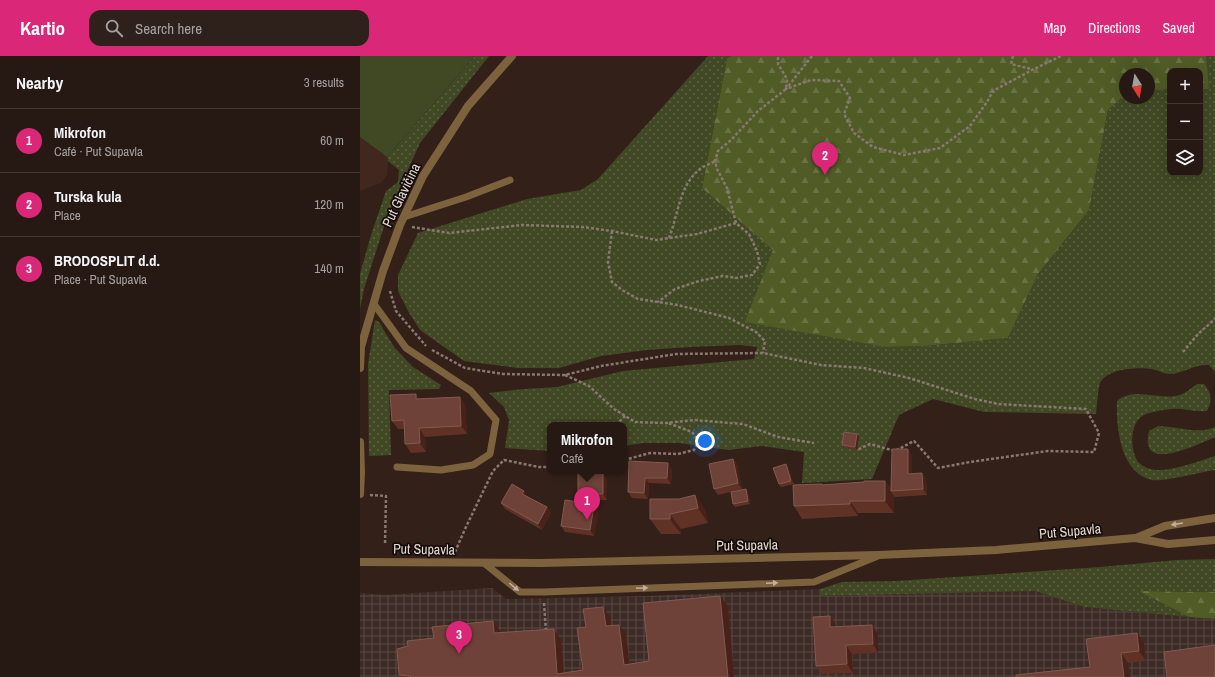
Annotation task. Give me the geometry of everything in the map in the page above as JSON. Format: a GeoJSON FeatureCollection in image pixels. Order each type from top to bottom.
{"type":"FeatureCollection","features":[{"type":"Feature","properties":{"kind":"street","name":"Put Glavičina"},"geometry":{"type":"LineString","coordinates":[[360,368],[361,346],[383,272],[400,225],[423,176],[468,106],[512,56]]}},
{"type":"Feature","properties":{"kind":"street"},"geometry":{"type":"LineString","coordinates":[[360,442],[360,494]]}},
{"type":"Feature","properties":{"kind":"street","name":"Put Supavla"},"geometry":{"type":"LineString","coordinates":[[1135,538],[1165,526],[1215,518]]}},
{"type":"Feature","properties":{"kind":"street","name":"Put Supavla"},"geometry":{"type":"LineString","coordinates":[[360,562],[541,563],[878,555],[996,550],[1135,538],[1168,544],[1215,540]]}},
{"type":"Feature","properties":{"kind":"lane"},"geometry":{"type":"LineString","coordinates":[[404,216],[466,197],[510,180]]}},
{"type":"Feature","properties":{"kind":"lane"},"geometry":{"type":"LineString","coordinates":[[374,304],[406,348],[472,392],[496,420],[490,454],[472,466],[441,470],[397,467]]}},
{"type":"Feature","properties":{"kind":"lane"},"geometry":{"type":"LineString","coordinates":[[484,563],[520,592],[544,592],[814,582],[878,555]]}},
{"type":"Feature","properties":{"kind":"path"},"geometry":{"type":"LineString","coordinates":[[778,56],[778,64],[787,79],[786,89]]}},
{"type":"Feature","properties":{"kind":"path"},"geometry":{"type":"LineString","coordinates":[[658,302],[675,289],[699,281],[723,276],[736,278],[752,275],[760,264],[757,251],[749,234],[736,223],[727,188],[717,169],[715,161],[718,151],[731,140],[758,111],[786,89],[812,56]]}},
{"type":"Feature","properties":{"kind":"path"},"geometry":{"type":"LineString","coordinates":[[1013,56],[1011,64],[1032,70]]}},
{"type":"Feature","properties":{"kind":"path"},"geometry":{"type":"LineString","coordinates":[[786,89],[811,80],[839,81],[850,98],[844,114],[854,133],[873,147],[904,155],[940,148],[970,126],[993,91],[1061,56]]}},
{"type":"Feature","properties":{"kind":"path"},"geometry":{"type":"LineString","coordinates":[[669,238],[685,188],[700,169],[715,161]]}},
{"type":"Feature","properties":{"kind":"path"},"geometry":{"type":"LineString","coordinates":[[400,225],[449,233],[522,225],[583,227],[656,240],[697,234],[736,223]]}},
{"type":"Feature","properties":{"kind":"path"},"geometry":{"type":"LineString","coordinates":[[612,231],[608,262],[612,282],[622,290],[638,298],[678,305],[729,318],[756,332],[765,341],[763,353]]}},
{"type":"Feature","properties":{"kind":"path"},"geometry":{"type":"LineString","coordinates":[[383,272],[396,311],[426,347],[465,368],[503,374],[565,375],[601,366],[676,354],[763,353],[821,365],[864,368],[909,378],[976,400],[998,404],[1086,409],[1099,433],[1094,452],[1048,451],[938,468],[914,441],[895,451],[870,444],[857,450]]}},
{"type":"Feature","properties":{"kind":"path"},"geometry":{"type":"LineString","coordinates":[[1183,352],[1198,334],[1215,319]]}},
{"type":"Feature","properties":{"kind":"path"},"geometry":{"type":"LineString","coordinates":[[565,375],[588,386],[614,409],[635,422],[666,423],[695,420],[743,424],[778,437],[814,443]]}},
{"type":"Feature","properties":{"kind":"path"},"geometry":{"type":"LineString","coordinates":[[619,422],[625,416]]}},
{"type":"Feature","properties":{"kind":"path"},"geometry":{"type":"LineString","coordinates":[[627,459],[650,452],[678,454],[694,450],[699,441],[692,432],[666,423]]}},
{"type":"Feature","properties":{"kind":"path"},"geometry":{"type":"LineString","coordinates":[[451,563],[492,471],[504,460],[539,467],[547,467]]}},
{"type":"Feature","properties":{"kind":"path"},"geometry":{"type":"LineString","coordinates":[[385,545],[386,496]]}},
{"type":"Feature","properties":{"kind":"path"},"geometry":{"type":"LineString","coordinates":[[544,592],[546,634]]}},
{"type":"Feature","properties":{"kind":"shaded area"},"geometry":{"type":"Polygon","coordinates":[[[360,137],[387,157],[388,161],[387,175],[381,183],[360,191],[360,137]]]}},
{"type":"Feature","properties":{"kind":"shaded area"},"geometry":{"type":"Polygon","coordinates":[[[492,588],[506,599],[648,596],[820,589],[820,596],[1035,591],[1084,607],[1215,619],[1215,677],[360,677],[360,593],[385,595],[492,588]]]}},
{"type":"Feature","properties":{"kind":"green space"},"geometry":{"type":"Polygon","coordinates":[[[360,56],[475,56],[387,157],[360,137],[360,56]]]}},
{"type":"Feature","properties":{"kind":"green space"},"geometry":{"type":"Polygon","coordinates":[[[475,56],[489,56],[420,143],[388,214],[364,289],[360,309],[360,274],[371,235],[386,191],[398,182],[399,170],[388,161],[387,157],[475,56]]]}},
{"type":"Feature","properties":{"kind":"green space"},"geometry":{"type":"Polygon","coordinates":[[[708,56],[731,56],[727,58],[702,188],[886,347],[926,346],[1008,338],[1038,274],[1089,210],[1108,110],[1119,100],[1119,104],[1155,104],[1155,90],[1167,89],[1167,176],[1203,176],[1203,89],[1208,89],[1206,56],[1215,56],[1215,372],[1209,365],[1199,366],[1170,374],[1146,368],[1116,371],[1104,378],[1100,383],[1096,414],[984,412],[933,399],[899,415],[872,479],[802,483],[804,452],[762,446],[728,450],[680,443],[643,443],[627,446],[627,422],[547,422],[547,451],[505,448],[509,420],[504,407],[489,393],[557,387],[623,371],[754,359],[757,347],[740,345],[647,350],[601,356],[559,368],[517,368],[464,361],[420,330],[398,291],[398,275],[418,233],[527,199],[581,190],[598,179],[708,56]]]}},
{"type":"Feature","properties":{"kind":"green space"},"geometry":{"type":"Polygon","coordinates":[[[731,56],[1206,56],[1209,89],[1203,89],[1203,68],[1167,68],[1167,89],[1155,90],[1155,68],[1119,68],[1119,100],[1108,110],[1089,210],[1038,274],[1008,338],[926,346],[886,347],[745,322],[773,250],[702,188],[727,58],[731,56]]]}},
{"type":"Feature","properties":{"kind":"green space"},"geometry":{"type":"Polygon","coordinates":[[[375,320],[379,322],[394,347],[413,367],[441,385],[439,389],[389,390],[391,455],[369,456],[368,364],[375,320]]]}},
{"type":"Feature","properties":{"kind":"green space"},"geometry":{"type":"Polygon","coordinates":[[[1197,384],[1204,384],[1209,391],[1210,404],[1207,411],[1173,409],[1146,414],[1140,417],[1136,422],[1132,436],[1133,451],[1139,463],[1150,469],[1164,470],[1192,464],[1215,456],[1215,470],[1157,480],[1152,480],[1141,476],[1133,468],[1122,448],[1119,436],[1117,401],[1130,395],[1138,394],[1167,397],[1178,395],[1187,392],[1197,384]]]}},
{"type":"Feature","properties":{"kind":"green space"},"geometry":{"type":"Polygon","coordinates":[[[1158,426],[1195,430],[1215,427],[1215,437],[1184,450],[1161,454],[1152,451],[1148,444],[1149,431],[1158,426]]]}},
{"type":"Feature","properties":{"kind":"green space"},"geometry":{"type":"Polygon","coordinates":[[[1215,559],[1215,592],[1140,591],[1189,617],[1084,607],[1035,591],[819,596],[820,589],[842,582],[896,581],[1100,567],[1177,560],[1215,559]]]}},
{"type":"Feature","properties":{"kind":"green space"},"geometry":{"type":"Polygon","coordinates":[[[1139,591],[1215,592],[1215,619],[1189,617],[1139,591]]]}},
{"type":"Feature","properties":{"kind":"building"},"geometry":{"type":"Polygon","coordinates":[[[416,394],[416,399],[460,397],[461,426],[419,428],[420,443],[405,444],[404,420],[392,421],[390,395],[416,394]]]}},
{"type":"Feature","properties":{"kind":"building"},"geometry":{"type":"Polygon","coordinates":[[[844,432],[857,434],[855,447],[842,445],[844,432]]]}},
{"type":"Feature","properties":{"kind":"building"},"geometry":{"type":"Polygon","coordinates":[[[892,449],[908,449],[908,474],[922,473],[923,489],[891,491],[892,449]]]}},
{"type":"Feature","properties":{"kind":"building"},"geometry":{"type":"Polygon","coordinates":[[[733,459],[738,483],[714,489],[709,464],[733,459]]]}},
{"type":"Feature","properties":{"kind":"building"},"geometry":{"type":"Polygon","coordinates":[[[629,461],[668,463],[667,478],[645,478],[644,493],[628,492],[629,461]]]}},
{"type":"Feature","properties":{"kind":"building"},"geometry":{"type":"Polygon","coordinates":[[[786,464],[791,481],[779,484],[773,468],[786,464]]]}},
{"type":"Feature","properties":{"kind":"building"},"geometry":{"type":"Polygon","coordinates":[[[578,474],[603,474],[603,494],[596,494],[590,530],[561,526],[565,500],[578,502],[578,474]]]}},
{"type":"Feature","properties":{"kind":"building"},"geometry":{"type":"Polygon","coordinates":[[[864,481],[885,481],[885,501],[850,501],[850,504],[794,506],[793,485],[822,485],[864,481]]]}},
{"type":"Feature","properties":{"kind":"building"},"geometry":{"type":"Polygon","coordinates":[[[512,484],[524,491],[522,494],[547,507],[538,524],[501,503],[512,484]]]}},
{"type":"Feature","properties":{"kind":"building"},"geometry":{"type":"Polygon","coordinates":[[[746,489],[748,501],[733,504],[731,492],[746,489]]]}},
{"type":"Feature","properties":{"kind":"building"},"geometry":{"type":"Polygon","coordinates":[[[695,495],[698,508],[670,514],[670,519],[650,519],[650,499],[679,499],[695,495]]]}},
{"type":"Feature","properties":{"kind":"building"},"geometry":{"type":"Polygon","coordinates":[[[720,596],[728,677],[411,677],[399,675],[397,649],[408,646],[407,641],[434,638],[432,627],[493,621],[494,633],[554,629],[557,674],[583,670],[577,628],[586,627],[583,609],[603,607],[606,626],[619,625],[624,665],[649,661],[643,603],[720,596]]]}},
{"type":"Feature","properties":{"kind":"building"},"geometry":{"type":"Polygon","coordinates":[[[830,616],[830,627],[872,625],[873,644],[846,645],[847,664],[816,666],[813,617],[830,616]]]}},
{"type":"Feature","properties":{"kind":"building"},"geometry":{"type":"Polygon","coordinates":[[[1137,633],[1139,651],[1121,653],[1124,677],[1016,677],[1016,675],[1090,667],[1086,639],[1137,633]]]}},
{"type":"Feature","properties":{"kind":"building"},"geometry":{"type":"Polygon","coordinates":[[[1215,645],[1215,677],[1167,677],[1164,652],[1215,645]]]}},
{"type":"Feature","properties":{"kind":"place","name":"Turska kula"},"geometry":{"type":"Point","coordinates":[825,175]}},
{"type":"Feature","properties":{"kind":"place","name":"Mikrofon"},"geometry":{"type":"Point","coordinates":[587,520]}},
{"type":"Feature","properties":{"kind":"place","name":"BRODOSPLIT d.d."},"geometry":{"type":"Point","coordinates":[459,654]}}]}
